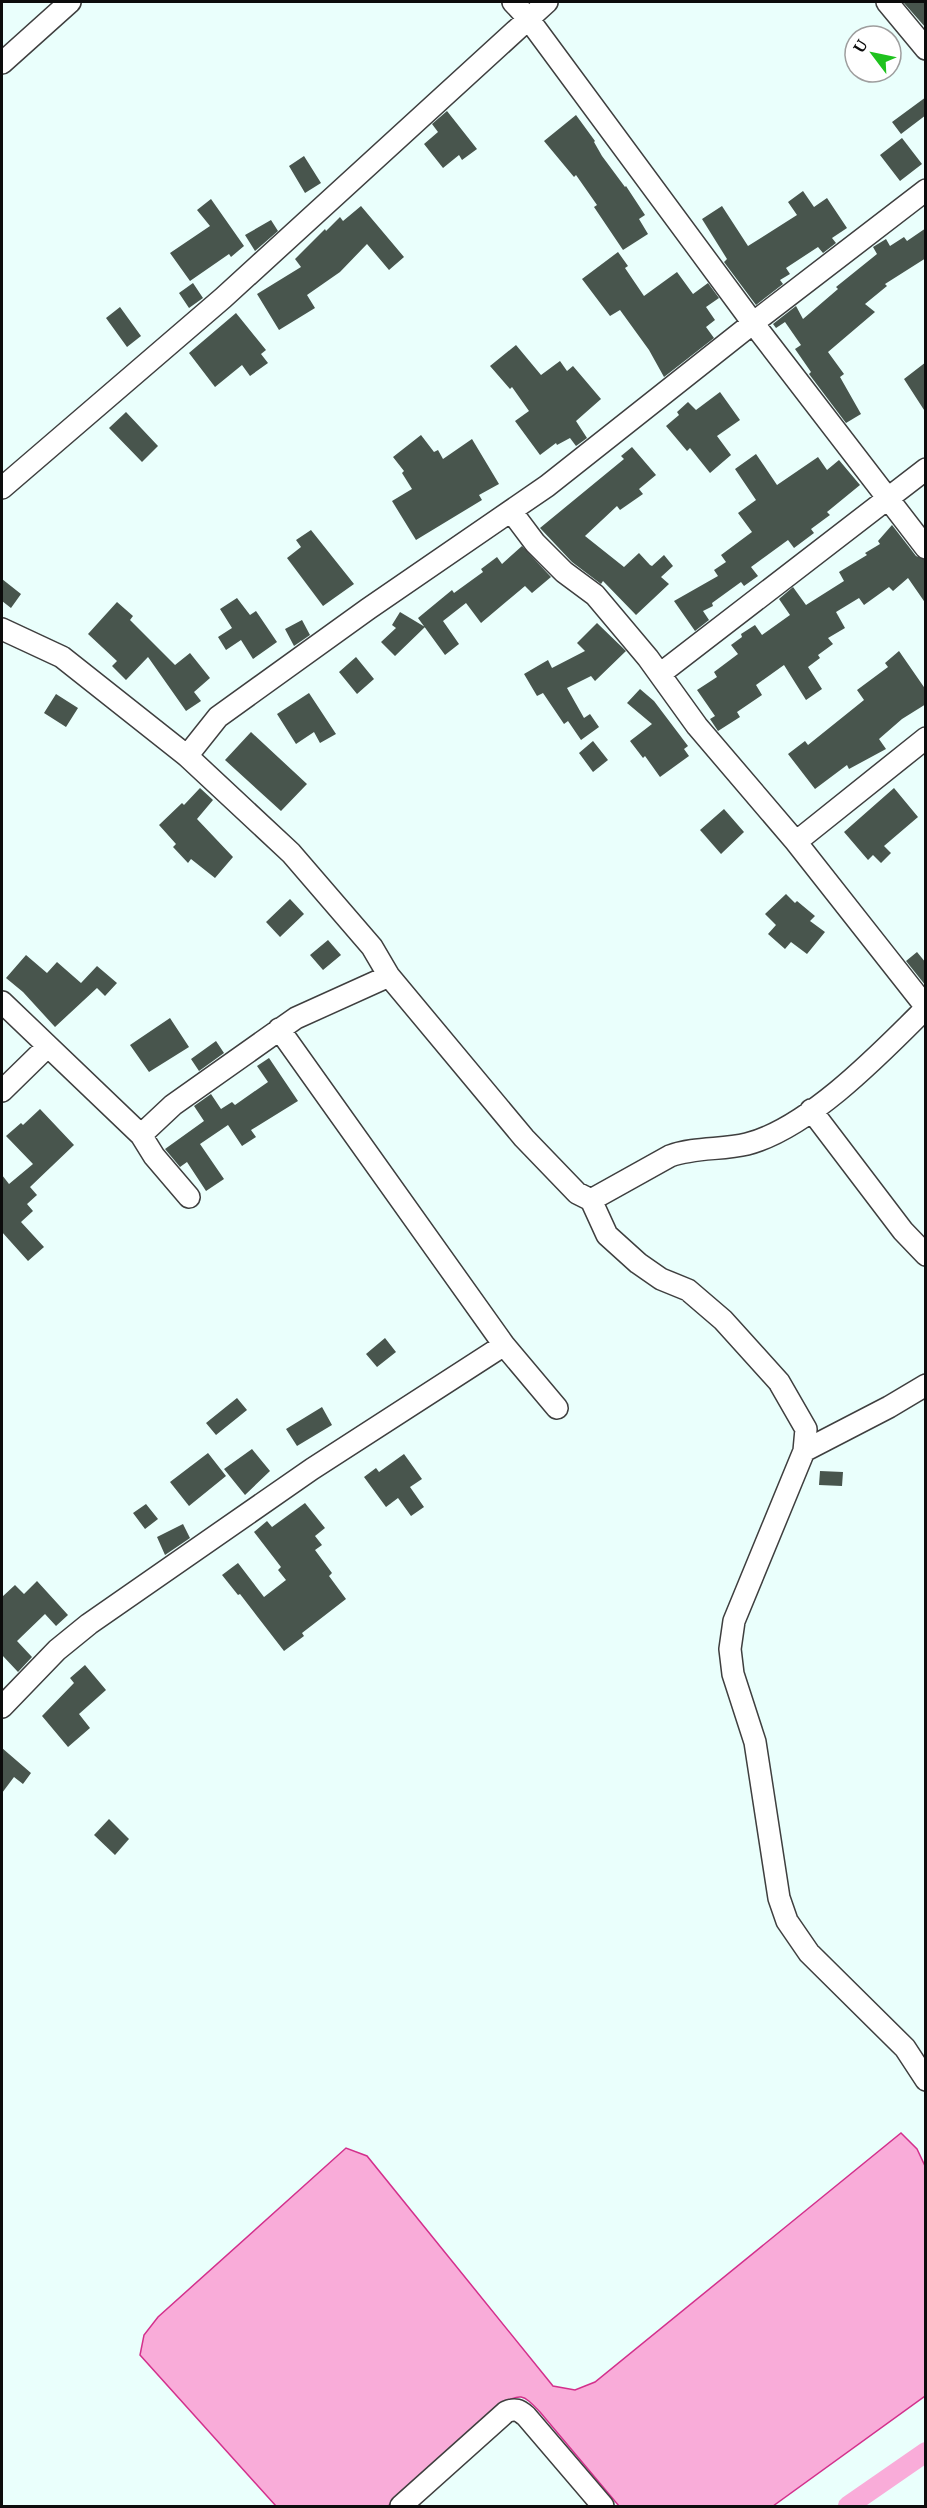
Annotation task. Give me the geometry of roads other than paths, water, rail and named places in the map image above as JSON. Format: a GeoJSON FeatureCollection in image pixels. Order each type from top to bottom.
{"type":"FeatureCollection","features":[{"type":"Feature","properties":{"kind":"street"},"geometry":{"type":"LineString","coordinates":[[2,63],[70,2]]}},
{"type":"Feature","properties":{"kind":"street"},"geometry":{"type":"LineString","coordinates":[[513,2],[527,17],[753,323],[926,548]]}},
{"type":"Feature","properties":{"kind":"street"},"geometry":{"type":"LineString","coordinates":[[2,488],[223,298],[527,17],[547,2]]}},
{"type":"Feature","properties":{"kind":"street"},"geometry":{"type":"LineString","coordinates":[[886,2],[926,49]]}},
{"type":"Feature","properties":{"kind":"street"},"geometry":{"type":"LineString","coordinates":[[187,756],[218,717],[368,609],[547,486],[926,190]]}},
{"type":"Feature","properties":{"kind":"street"},"geometry":{"type":"LineString","coordinates":[[660,674],[926,469]]}},
{"type":"Feature","properties":{"kind":"street"},"geometry":{"type":"LineString","coordinates":[[511,511],[535,543],[564,572],[595,595],[660,674],[697,726],[796,842],[926,1008],[847,1084],[786,1128],[748,1144],[682,1152],[670,1156],[591,1200]]}},
{"type":"Feature","properties":{"kind":"street"},"geometry":{"type":"LineString","coordinates":[[2,629],[62,657],[187,756],[291,853],[372,947],[389,976],[524,1138],[577,1193],[591,1200],[607,1235],[638,1263],[661,1279],[688,1290],[723,1320],[779,1382],[806,1429],[804,1451],[734,1621],[730,1649],[733,1674],[755,1742],[779,1898],[787,1921],[809,1953],[905,2048],[926,2080]]}},
{"type":"Feature","properties":{"kind":"street"},"geometry":{"type":"LineString","coordinates":[[796,842],[926,738]]}},
{"type":"Feature","properties":{"kind":"street"},"geometry":{"type":"LineString","coordinates":[[141,1135],[173,1105],[296,1018],[389,976]]}},
{"type":"Feature","properties":{"kind":"street"},"geometry":{"type":"LineString","coordinates":[[2,1002],[141,1135],[153,1156],[189,1197]]}},
{"type":"Feature","properties":{"kind":"street"},"geometry":{"type":"LineString","coordinates":[[279,1029],[504,1345],[557,1408]]}},
{"type":"Feature","properties":{"kind":"street"},"geometry":{"type":"LineString","coordinates":[[2,1091],[47,1047]]}},
{"type":"Feature","properties":{"kind":"street"},"geometry":{"type":"LineString","coordinates":[[811,1110],[903,1231],[926,1255]]}},
{"type":"Feature","properties":{"kind":"street"},"geometry":{"type":"LineString","coordinates":[[2,1707],[57,1650],[89,1624],[312,1469],[504,1345]]}},
{"type":"Feature","properties":{"kind":"street"},"geometry":{"type":"LineString","coordinates":[[804,1451],[889,1407],[926,1384]]}},
{"type":"Feature","properties":{"kind":"street"},"geometry":{"type":"LineString","coordinates":[[402,2506],[506,2412],[513,2409],[519,2410],[526,2416],[603,2506]]}},
{"type":"Feature","properties":{"kind":"waterway"},"geometry":{"type":"LineString","coordinates":[[848,2506],[926,2452]]}}]}
